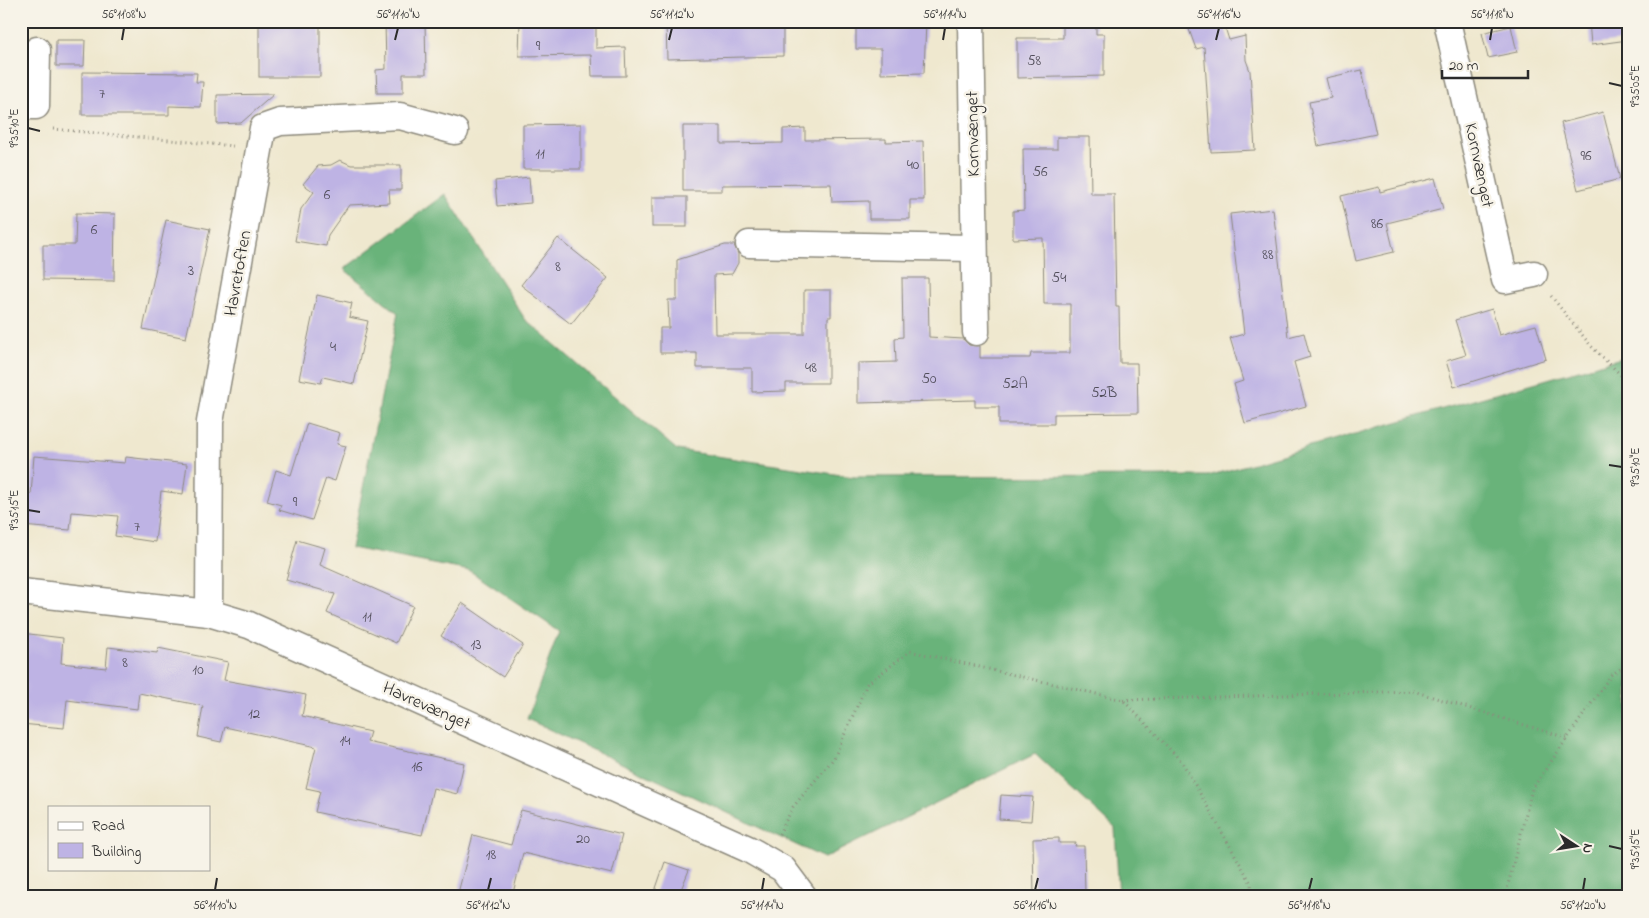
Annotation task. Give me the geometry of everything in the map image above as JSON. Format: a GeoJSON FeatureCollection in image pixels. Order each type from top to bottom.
{"type":"FeatureCollection","features":[{"type":"Feature","properties":{"kind":"street","name":"Kornvænget"},"geometry":{"type":"LineString","coordinates":[[971,21],[973,248],[976,332]]}},
{"type":"Feature","properties":{"kind":"street","name":"Kornvænget"},"geometry":{"type":"LineString","coordinates":[[1446,21],[1505,280],[1534,274]]}},
{"type":"Feature","properties":{"kind":"street"},"geometry":{"type":"LineString","coordinates":[[21,106],[36,106],[37,50]]}},
{"type":"Feature","properties":{"kind":"street","name":"Havretoften"},"geometry":{"type":"LineString","coordinates":[[209,613],[210,422],[263,128],[280,122],[400,116],[455,131]]}},
{"type":"Feature","properties":{"kind":"street"},"geometry":{"type":"LineString","coordinates":[[749,244],[973,248]]}},
{"type":"Feature","properties":{"kind":"street","name":"Havrevænget"},"geometry":{"type":"LineString","coordinates":[[21,592],[209,613],[249,625],[748,849],[783,869],[804,897]]}},
{"type":"Feature","properties":{"kind":"path"},"geometry":{"type":"LineString","coordinates":[[53,129],[259,149]]}},
{"type":"Feature","properties":{"kind":"path"},"geometry":{"type":"LineString","coordinates":[[1534,274],[1591,346],[1628,382]]}},
{"type":"Feature","properties":{"kind":"path"},"geometry":{"type":"LineString","coordinates":[[767,860],[793,807],[834,758],[866,684],[910,651],[1123,700],[1413,691],[1567,738]]}},
{"type":"Feature","properties":{"kind":"path"},"geometry":{"type":"LineString","coordinates":[[1505,897],[1532,789],[1611,675],[1628,664]]}},
{"type":"Feature","properties":{"kind":"path"},"geometry":{"type":"LineString","coordinates":[[1123,700],[1182,762],[1251,883],[1252,897]]}},
{"type":"Feature","properties":{"kind":"green space"},"geometry":{"type":"Polygon","coordinates":[[[445,194],[525,319],[677,450],[854,477],[1208,476],[1628,356],[1628,897],[1119,897],[1115,828],[1035,754],[824,858],[527,719],[559,631],[470,571],[351,548],[398,313],[344,269],[445,194]]]}},
{"type":"Feature","properties":{"kind":"building"},"geometry":{"type":"Polygon","coordinates":[[[259,21],[320,21],[320,77],[259,77],[259,21]]]}},
{"type":"Feature","properties":{"kind":"building"},"geometry":{"type":"Polygon","coordinates":[[[385,21],[425,21],[426,74],[403,74],[403,93],[377,93],[376,70],[386,69],[385,21]]]}},
{"type":"Feature","properties":{"kind":"building"},"geometry":{"type":"Polygon","coordinates":[[[520,21],[596,21],[596,48],[625,47],[626,76],[592,76],[591,55],[519,56],[520,21]]]}},
{"type":"Feature","properties":{"kind":"building"},"geometry":{"type":"Polygon","coordinates":[[[666,21],[783,23],[783,56],[667,59],[666,21]]]}},
{"type":"Feature","properties":{"kind":"building"},"geometry":{"type":"Polygon","coordinates":[[[856,21],[926,21],[924,73],[881,74],[881,49],[856,49],[856,21]]]}},
{"type":"Feature","properties":{"kind":"building"},"geometry":{"type":"Polygon","coordinates":[[[1063,21],[1096,21],[1096,34],[1104,34],[1104,76],[1017,78],[1017,38],[1063,38],[1063,21]]]}},
{"type":"Feature","properties":{"kind":"building"},"geometry":{"type":"Polygon","coordinates":[[[1186,21],[1223,21],[1229,40],[1245,36],[1246,60],[1250,71],[1255,150],[1211,152],[1204,47],[1196,49],[1186,21]]]}},
{"type":"Feature","properties":{"kind":"building"},"geometry":{"type":"Polygon","coordinates":[[[1589,21],[1628,21],[1628,40],[1591,45],[1589,21]]]}},
{"type":"Feature","properties":{"kind":"building"},"geometry":{"type":"Polygon","coordinates":[[[1511,26],[1517,52],[1488,58],[1482,33],[1511,26]]]}},
{"type":"Feature","properties":{"kind":"building"},"geometry":{"type":"Polygon","coordinates":[[[56,40],[85,40],[84,66],[56,66],[56,40]]]}},
{"type":"Feature","properties":{"kind":"building"},"geometry":{"type":"Polygon","coordinates":[[[1362,70],[1376,134],[1318,146],[1309,102],[1331,98],[1326,78],[1362,70]]]}},
{"type":"Feature","properties":{"kind":"building"},"geometry":{"type":"Polygon","coordinates":[[[82,72],[197,73],[196,82],[203,82],[201,107],[169,106],[169,115],[82,115],[82,72]]]}},
{"type":"Feature","properties":{"kind":"building"},"geometry":{"type":"Polygon","coordinates":[[[274,94],[241,123],[217,124],[217,95],[274,94]]]}},
{"type":"Feature","properties":{"kind":"building"},"geometry":{"type":"Polygon","coordinates":[[[1603,112],[1620,179],[1578,190],[1561,123],[1603,112]]]}},
{"type":"Feature","properties":{"kind":"building"},"geometry":{"type":"Polygon","coordinates":[[[581,124],[581,169],[523,169],[523,125],[581,124]]]}},
{"type":"Feature","properties":{"kind":"building"},"geometry":{"type":"Polygon","coordinates":[[[683,126],[721,126],[721,144],[783,143],[783,129],[805,128],[805,140],[886,139],[886,142],[923,141],[924,200],[910,200],[910,219],[869,219],[869,201],[832,202],[831,184],[722,185],[722,191],[683,191],[683,126]]]}},
{"type":"Feature","properties":{"kind":"building"},"geometry":{"type":"Polygon","coordinates":[[[1057,137],[1090,137],[1091,194],[1114,194],[1116,307],[1119,307],[1120,363],[1137,363],[1138,413],[1054,414],[1054,424],[999,424],[999,407],[975,407],[975,400],[858,403],[858,363],[896,362],[895,338],[903,337],[902,278],[928,278],[929,337],[963,339],[969,345],[980,346],[980,358],[1030,358],[1031,353],[1070,353],[1070,304],[1044,304],[1043,238],[1013,239],[1013,211],[1024,210],[1023,149],[1057,149],[1057,137]]]}},
{"type":"Feature","properties":{"kind":"building"},"geometry":{"type":"Polygon","coordinates":[[[340,160],[351,165],[401,165],[401,190],[389,190],[390,203],[349,205],[328,235],[326,246],[295,241],[301,209],[314,192],[303,184],[318,166],[331,165],[340,160]]]}},
{"type":"Feature","properties":{"kind":"building"},"geometry":{"type":"Polygon","coordinates":[[[529,177],[531,203],[497,206],[495,181],[529,177]]]}},
{"type":"Feature","properties":{"kind":"building"},"geometry":{"type":"Polygon","coordinates":[[[1435,178],[1443,209],[1387,223],[1394,252],[1356,261],[1341,196],[1379,187],[1380,192],[1435,178]]]}},
{"type":"Feature","properties":{"kind":"building"},"geometry":{"type":"Polygon","coordinates":[[[652,197],[687,197],[687,227],[652,227],[652,197]]]}},
{"type":"Feature","properties":{"kind":"building"},"geometry":{"type":"Polygon","coordinates":[[[1273,209],[1288,337],[1304,333],[1310,357],[1294,362],[1306,406],[1245,423],[1234,384],[1243,381],[1230,338],[1244,334],[1230,214],[1273,209]]]}},
{"type":"Feature","properties":{"kind":"building"},"geometry":{"type":"Polygon","coordinates":[[[76,213],[115,214],[114,281],[43,280],[43,245],[75,245],[76,213]]]}},
{"type":"Feature","properties":{"kind":"building"},"geometry":{"type":"Polygon","coordinates":[[[166,220],[210,229],[186,338],[143,329],[166,220]]]}},
{"type":"Feature","properties":{"kind":"building"},"geometry":{"type":"Polygon","coordinates":[[[558,238],[608,278],[571,324],[521,285],[558,238]]]}},
{"type":"Feature","properties":{"kind":"building"},"geometry":{"type":"Polygon","coordinates":[[[725,245],[734,245],[738,254],[738,263],[732,274],[714,275],[715,334],[804,334],[804,290],[831,290],[831,317],[828,317],[828,383],[786,383],[786,391],[752,392],[752,368],[697,368],[697,353],[660,353],[660,328],[669,328],[668,300],[677,300],[677,260],[725,245]]]}},
{"type":"Feature","properties":{"kind":"building"},"geometry":{"type":"Polygon","coordinates":[[[317,295],[352,303],[349,317],[368,321],[354,384],[323,377],[321,383],[299,379],[317,295]]]}},
{"type":"Feature","properties":{"kind":"building"},"geometry":{"type":"Polygon","coordinates":[[[1492,309],[1499,335],[1536,325],[1546,359],[1454,387],[1446,361],[1466,355],[1455,320],[1492,309]]]}},
{"type":"Feature","properties":{"kind":"building"},"geometry":{"type":"Polygon","coordinates":[[[307,423],[340,433],[337,444],[346,446],[335,481],[326,478],[312,520],[279,510],[281,505],[267,501],[276,470],[291,475],[307,423]]]}},
{"type":"Feature","properties":{"kind":"building"},"geometry":{"type":"Polygon","coordinates":[[[34,456],[125,463],[126,457],[187,464],[183,494],[161,491],[155,542],[115,536],[118,516],[72,512],[70,530],[21,526],[21,493],[31,494],[34,456]]]}},
{"type":"Feature","properties":{"kind":"building"},"geometry":{"type":"Polygon","coordinates":[[[297,540],[325,548],[320,565],[413,606],[396,643],[327,613],[335,594],[286,580],[297,540]]]}},
{"type":"Feature","properties":{"kind":"building"},"geometry":{"type":"Polygon","coordinates":[[[462,603],[523,645],[503,677],[441,636],[462,603]]]}},
{"type":"Feature","properties":{"kind":"building"},"geometry":{"type":"Polygon","coordinates":[[[21,633],[63,638],[61,663],[106,668],[108,647],[157,653],[158,648],[228,662],[224,680],[306,695],[302,716],[370,732],[367,742],[464,763],[457,794],[433,788],[422,835],[315,812],[320,791],[306,788],[316,747],[225,727],[221,742],[198,737],[203,706],[139,693],[137,709],[67,700],[64,728],[21,724],[21,633]]]}},
{"type":"Feature","properties":{"kind":"building"},"geometry":{"type":"Polygon","coordinates":[[[1001,795],[1033,797],[1031,821],[999,819],[1001,795]]]}},
{"type":"Feature","properties":{"kind":"building"},"geometry":{"type":"Polygon","coordinates":[[[521,810],[622,835],[612,874],[523,853],[512,897],[457,897],[473,835],[511,845],[521,810]]]}},
{"type":"Feature","properties":{"kind":"building"},"geometry":{"type":"Polygon","coordinates":[[[1059,838],[1059,843],[1076,843],[1075,846],[1084,846],[1085,895],[1034,897],[1033,839],[1059,838]]]}},
{"type":"Feature","properties":{"kind":"building"},"geometry":{"type":"Polygon","coordinates":[[[665,862],[689,870],[678,897],[653,897],[665,862]]]}}]}
